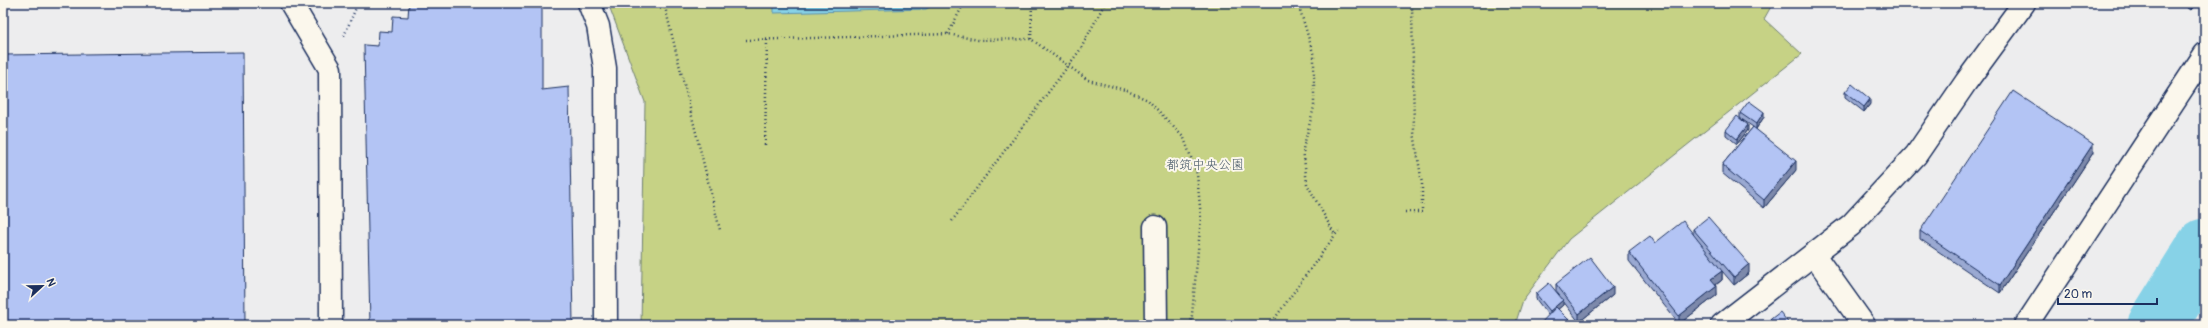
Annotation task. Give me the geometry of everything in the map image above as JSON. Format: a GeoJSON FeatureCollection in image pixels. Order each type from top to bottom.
{"type":"FeatureCollection","features":[{"type":"Feature","properties":{"kind":"street"},"geometry":{"type":"LineString","coordinates":[[290,3],[330,69],[331,325]]}},
{"type":"Feature","properties":{"kind":"street"},"geometry":{"type":"LineString","coordinates":[[589,3],[598,26],[605,68],[606,325]]}},
{"type":"Feature","properties":{"kind":"street"},"geometry":{"type":"LineString","coordinates":[[1722,325],[1851,225],[1916,155],[1966,82],[2024,3]]}},
{"type":"Feature","properties":{"kind":"street"},"geometry":{"type":"LineString","coordinates":[[2026,325],[2205,54]]}},
{"type":"Feature","properties":{"kind":"street"},"geometry":{"type":"LineString","coordinates":[[1155,227],[1156,325]]}},
{"type":"Feature","properties":{"kind":"street"},"geometry":{"type":"LineString","coordinates":[[1814,255],[1864,325]]}},
{"type":"Feature","properties":{"kind":"path"},"geometry":{"type":"LineString","coordinates":[[664,3],[720,230]]}},
{"type":"Feature","properties":{"kind":"path"},"geometry":{"type":"LineString","coordinates":[[948,34],[964,3]]}},
{"type":"Feature","properties":{"kind":"path"},"geometry":{"type":"LineString","coordinates":[[1031,39],[1032,3]]}},
{"type":"Feature","properties":{"kind":"path"},"geometry":{"type":"LineString","coordinates":[[952,221],[1080,50],[1105,3]]}},
{"type":"Feature","properties":{"kind":"path"},"geometry":{"type":"LineString","coordinates":[[1298,3],[1314,56],[1314,107],[1303,148],[1307,184],[1334,235]]}},
{"type":"Feature","properties":{"kind":"path"},"geometry":{"type":"LineString","coordinates":[[1405,212],[1422,212],[1422,184],[1414,132],[1412,3]]}},
{"type":"Feature","properties":{"kind":"path"},"geometry":{"type":"LineString","coordinates":[[746,40],[948,34],[978,40],[1031,39],[1088,80],[1125,90],[1148,100],[1169,120],[1184,138],[1197,174],[1201,218],[1191,325]]}},
{"type":"Feature","properties":{"kind":"path"},"geometry":{"type":"LineString","coordinates":[[765,145],[767,40]]}},
{"type":"Feature","properties":{"kind":"path"},"geometry":{"type":"LineString","coordinates":[[1270,325],[1334,235],[1341,229]]}},
{"type":"Feature","properties":{"kind":"green space","name":"都筑中央公園"},"geometry":{"type":"Polygon","coordinates":[[[608,3],[1773,3],[1764,19],[1802,54],[1569,239],[1523,300],[1515,325],[641,325],[645,102],[608,3]]]}},
{"type":"Feature","properties":{"kind":"water"},"geometry":{"type":"Polygon","coordinates":[[[774,3],[937,3],[926,9],[774,13],[774,3]]]}},
{"type":"Feature","properties":{"kind":"building"},"geometry":{"type":"Polygon","coordinates":[[[409,3],[542,3],[542,90],[569,87],[573,325],[370,325],[364,45],[378,46],[379,31],[392,32],[393,16],[408,17],[409,3]]]}},
{"type":"Feature","properties":{"kind":"building"},"geometry":{"type":"Polygon","coordinates":[[[243,52],[245,325],[3,325],[3,55],[243,52]]]}},
{"type":"Feature","properties":{"kind":"building"},"geometry":{"type":"Polygon","coordinates":[[[1852,84],[1870,99],[1864,107],[1845,92],[1852,84]]]}},
{"type":"Feature","properties":{"kind":"building"},"geometry":{"type":"Polygon","coordinates":[[[2013,91],[2093,144],[2000,285],[1920,231],[2013,91]]]}},
{"type":"Feature","properties":{"kind":"building"},"geometry":{"type":"Polygon","coordinates":[[[1749,101],[1764,112],[1756,124],[1740,113],[1749,101]]]}},
{"type":"Feature","properties":{"kind":"building"},"geometry":{"type":"Polygon","coordinates":[[[1737,116],[1748,125],[1737,139],[1726,130],[1737,116]]]}},
{"type":"Feature","properties":{"kind":"building"},"geometry":{"type":"Polygon","coordinates":[[[1753,127],[1796,161],[1764,200],[1722,165],[1753,127]]]}},
{"type":"Feature","properties":{"kind":"building"},"geometry":{"type":"Polygon","coordinates":[[[1708,217],[1749,264],[1734,277],[1693,229],[1708,217]]]}},
{"type":"Feature","properties":{"kind":"building"},"geometry":{"type":"Polygon","coordinates":[[[1683,221],[1722,271],[1711,279],[1717,286],[1679,316],[1629,252],[1650,236],[1655,243],[1683,221]]]}},
{"type":"Feature","properties":{"kind":"building"},"geometry":{"type":"Polygon","coordinates":[[[1590,257],[1613,287],[1579,314],[1556,284],[1590,257]]]}},
{"type":"Feature","properties":{"kind":"building"},"geometry":{"type":"Polygon","coordinates":[[[1549,283],[1563,300],[1550,311],[1536,294],[1549,283]]]}},
{"type":"Feature","properties":{"kind":"building"},"geometry":{"type":"Polygon","coordinates":[[[1556,307],[1569,320],[1564,325],[1539,325],[1556,307]]]}},
{"type":"Feature","properties":{"kind":"building"},"geometry":{"type":"Polygon","coordinates":[[[1780,312],[1790,325],[1763,325],[1780,312]]]}},
{"type":"Feature","properties":{"kind":"waterway"},"geometry":{"type":"LineString","coordinates":[[2157,325],[2205,248]]}}]}
